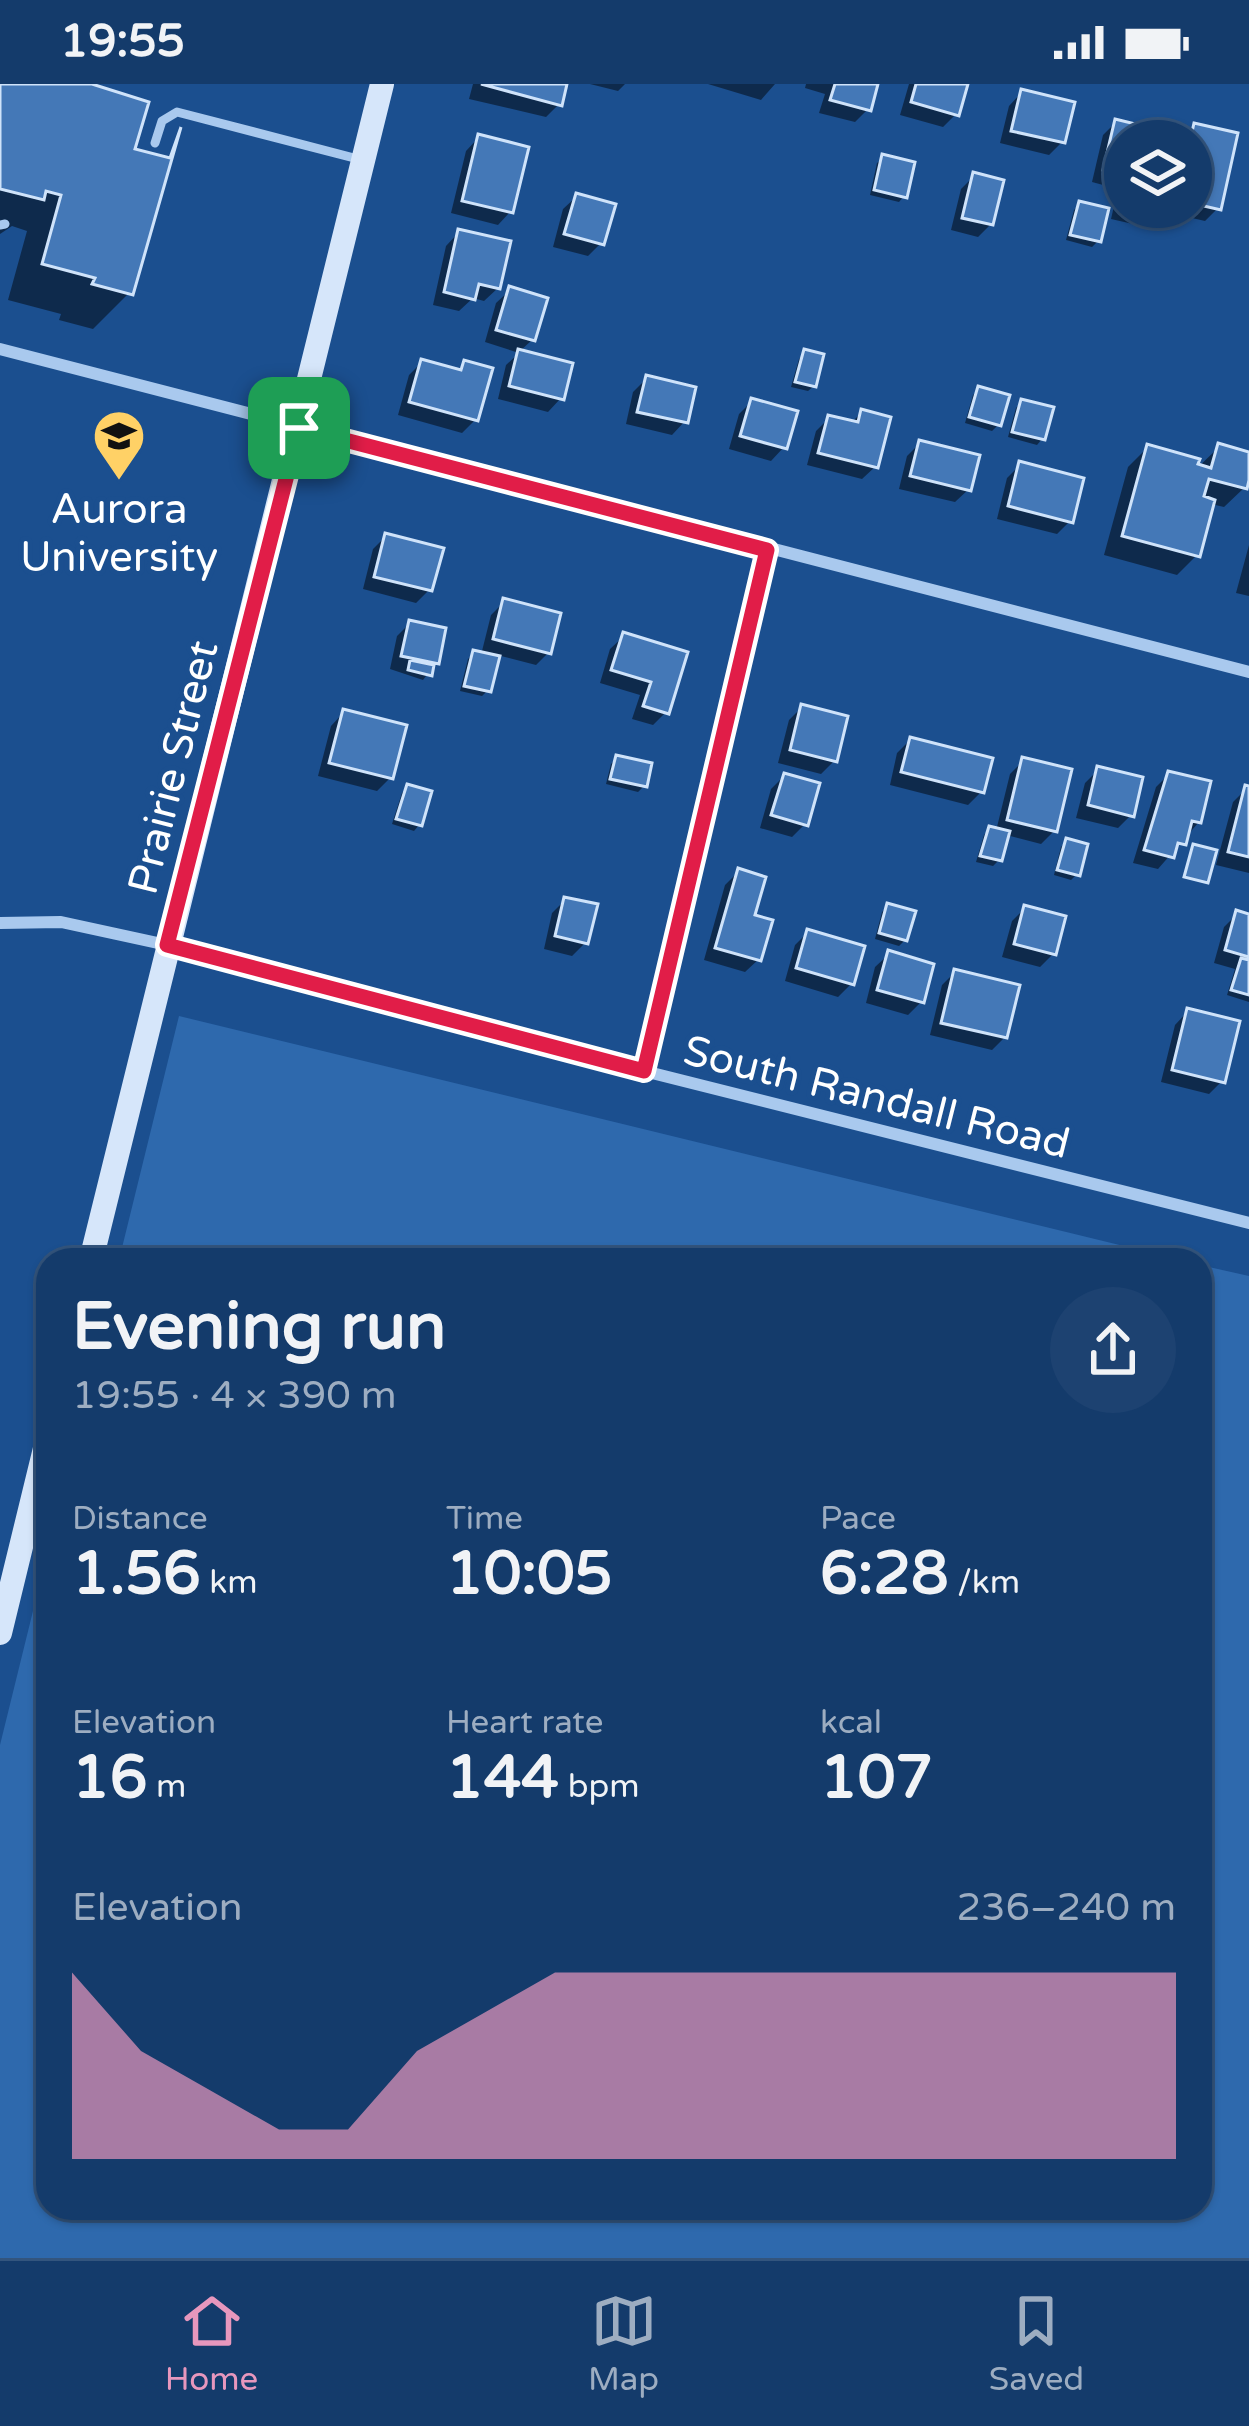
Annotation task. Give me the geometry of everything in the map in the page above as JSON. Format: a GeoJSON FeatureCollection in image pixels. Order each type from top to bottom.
{"type":"FeatureCollection","features":[{"type":"Feature","properties":{"kind":"street","name":"Prairie Street"},"geometry":{"type":"LineString","coordinates":[[94,1248],[382,84]]}},
{"type":"Feature","properties":{"kind":"street"},"geometry":{"type":"LineString","coordinates":[[0,349],[1249,672]]}},
{"type":"Feature","properties":{"kind":"street"},"geometry":{"type":"LineString","coordinates":[[644,1071],[767,550]]}},
{"type":"Feature","properties":{"kind":"street","name":"South Randall Road"},"geometry":{"type":"LineString","coordinates":[[0,923],[61,922],[167,945],[1249,1223]]}},
{"type":"Feature","properties":{"kind":"street"},"geometry":{"type":"LineString","coordinates":[[0,1634],[36,1486]]}},
{"type":"Feature","properties":{"kind":"lane"},"geometry":{"type":"LineString","coordinates":[[155,143],[162,121],[177,112],[363,160]]}},
{"type":"Feature","properties":{"kind":"shaded area"},"geometry":{"type":"Polygon","coordinates":[[[179,1016],[1132,1248],[122,1248],[179,1016]]]}},
{"type":"Feature","properties":{"kind":"shaded area"},"geometry":{"type":"Polygon","coordinates":[[[1212,1268],[1249,1276],[1249,2258],[0,2258],[0,1745],[36,1599],[36,2220],[1212,2220],[1212,1268]]]}},
{"type":"Feature","properties":{"kind":"building"},"geometry":{"type":"Polygon","coordinates":[[[0,84],[92,84],[149,102],[135,149],[170,158],[181,127],[133,295],[92,284],[95,278],[42,264],[61,195],[46,191],[44,200],[0,189],[0,84]]]}},
{"type":"Feature","properties":{"kind":"building"},"geometry":{"type":"Polygon","coordinates":[[[481,84],[567,84],[562,106],[481,84]]]}},
{"type":"Feature","properties":{"kind":"building"},"geometry":{"type":"Polygon","coordinates":[[[835,84],[878,84],[871,111],[830,100],[835,84]]]}},
{"type":"Feature","properties":{"kind":"building"},"geometry":{"type":"Polygon","coordinates":[[[916,84],[968,84],[959,116],[911,102],[916,84]]]}},
{"type":"Feature","properties":{"kind":"building"},"geometry":{"type":"Polygon","coordinates":[[[1021,89],[1075,102],[1065,143],[1011,131],[1021,89]]]}},
{"type":"Feature","properties":{"kind":"building"},"geometry":{"type":"Polygon","coordinates":[[[1212,127],[1238,133],[1221,210],[1212,208],[1212,127]]]}},
{"type":"Feature","properties":{"kind":"building"},"geometry":{"type":"Polygon","coordinates":[[[478,134],[529,147],[513,213],[462,201],[478,134]]]}},
{"type":"Feature","properties":{"kind":"building"},"geometry":{"type":"Polygon","coordinates":[[[882,154],[915,162],[907,198],[874,190],[882,154]]]}},
{"type":"Feature","properties":{"kind":"building"},"geometry":{"type":"Polygon","coordinates":[[[973,172],[1004,180],[993,225],[962,218],[973,172]]]}},
{"type":"Feature","properties":{"kind":"building"},"geometry":{"type":"Polygon","coordinates":[[[576,193],[616,204],[604,245],[564,234],[576,193]]]}},
{"type":"Feature","properties":{"kind":"building"},"geometry":{"type":"Polygon","coordinates":[[[1079,201],[1104,207],[1101,242],[1070,235],[1079,201]]]}},
{"type":"Feature","properties":{"kind":"building"},"geometry":{"type":"Polygon","coordinates":[[[458,229],[511,241],[500,289],[479,284],[475,300],[444,292],[458,229]]]}},
{"type":"Feature","properties":{"kind":"building"},"geometry":{"type":"Polygon","coordinates":[[[509,286],[548,298],[535,341],[496,330],[509,286]]]}},
{"type":"Feature","properties":{"kind":"building"},"geometry":{"type":"Polygon","coordinates":[[[518,349],[573,363],[564,400],[509,386],[518,349]]]}},
{"type":"Feature","properties":{"kind":"building"},"geometry":{"type":"Polygon","coordinates":[[[804,349],[824,354],[816,387],[795,382],[804,349]]]}},
{"type":"Feature","properties":{"kind":"building"},"geometry":{"type":"Polygon","coordinates":[[[421,359],[461,370],[464,360],[493,368],[478,421],[409,402],[421,359]]]}},
{"type":"Feature","properties":{"kind":"building"},"geometry":{"type":"Polygon","coordinates":[[[646,375],[696,387],[688,423],[637,412],[646,375]]]}},
{"type":"Feature","properties":{"kind":"building"},"geometry":{"type":"Polygon","coordinates":[[[978,386],[1010,395],[1001,426],[969,417],[978,386]]]}},
{"type":"Feature","properties":{"kind":"building"},"geometry":{"type":"Polygon","coordinates":[[[751,398],[798,411],[787,449],[740,436],[751,398]]]}},
{"type":"Feature","properties":{"kind":"building"},"geometry":{"type":"Polygon","coordinates":[[[1021,399],[1054,407],[1045,440],[1012,432],[1021,399]]]}},
{"type":"Feature","properties":{"kind":"building"},"geometry":{"type":"Polygon","coordinates":[[[861,409],[891,417],[878,468],[818,453],[828,415],[858,422],[861,409]]]}},
{"type":"Feature","properties":{"kind":"building"},"geometry":{"type":"Polygon","coordinates":[[[919,440],[980,455],[971,491],[910,476],[919,440]]]}},
{"type":"Feature","properties":{"kind":"building"},"geometry":{"type":"Polygon","coordinates":[[[1218,443],[1249,452],[1249,480],[1247,489],[1209,479],[1204,496],[1215,500],[1200,557],[1122,536],[1147,444],[1200,459],[1198,464],[1211,468],[1218,443]]]}},
{"type":"Feature","properties":{"kind":"building"},"geometry":{"type":"Polygon","coordinates":[[[1019,461],[1084,478],[1073,523],[1008,506],[1019,461]]]}},
{"type":"Feature","properties":{"kind":"building"},"geometry":{"type":"Polygon","coordinates":[[[385,533],[444,548],[432,591],[374,577],[385,533]]]}},
{"type":"Feature","properties":{"kind":"building"},"geometry":{"type":"Polygon","coordinates":[[[503,598],[561,613],[551,654],[493,639],[503,598]]]}},
{"type":"Feature","properties":{"kind":"building"},"geometry":{"type":"Polygon","coordinates":[[[409,620],[446,628],[439,664],[401,656],[409,620]]]}},
{"type":"Feature","properties":{"kind":"building"},"geometry":{"type":"Polygon","coordinates":[[[623,632],[688,652],[669,714],[643,706],[651,682],[611,670],[623,632]]]}},
{"type":"Feature","properties":{"kind":"building"},"geometry":{"type":"Polygon","coordinates":[[[473,650],[500,656],[491,692],[464,686],[473,650]]]}},
{"type":"Feature","properties":{"kind":"building"},"geometry":{"type":"Polygon","coordinates":[[[410,660],[434,665],[432,676],[408,670],[410,660]]]}},
{"type":"Feature","properties":{"kind":"building"},"geometry":{"type":"Polygon","coordinates":[[[801,704],[848,716],[837,762],[790,750],[801,704]]]}},
{"type":"Feature","properties":{"kind":"building"},"geometry":{"type":"Polygon","coordinates":[[[343,709],[407,725],[393,779],[329,763],[343,709]]]}},
{"type":"Feature","properties":{"kind":"building"},"geometry":{"type":"Polygon","coordinates":[[[910,737],[993,758],[984,793],[901,772],[910,737]]]}},
{"type":"Feature","properties":{"kind":"building"},"geometry":{"type":"Polygon","coordinates":[[[616,755],[652,763],[647,787],[610,779],[616,755]]]}},
{"type":"Feature","properties":{"kind":"building"},"geometry":{"type":"Polygon","coordinates":[[[1022,757],[1072,769],[1057,832],[1007,820],[1022,757]]]}},
{"type":"Feature","properties":{"kind":"building"},"geometry":{"type":"Polygon","coordinates":[[[1097,766],[1143,777],[1134,817],[1088,805],[1097,766]]]}},
{"type":"Feature","properties":{"kind":"building"},"geometry":{"type":"Polygon","coordinates":[[[1168,771],[1211,781],[1201,823],[1192,821],[1186,845],[1178,843],[1174,858],[1144,850],[1168,771]]]}},
{"type":"Feature","properties":{"kind":"building"},"geometry":{"type":"Polygon","coordinates":[[[784,773],[820,783],[808,826],[771,815],[784,773]]]}},
{"type":"Feature","properties":{"kind":"building"},"geometry":{"type":"Polygon","coordinates":[[[407,784],[432,791],[422,826],[396,819],[407,784]]]}},
{"type":"Feature","properties":{"kind":"building"},"geometry":{"type":"Polygon","coordinates":[[[1245,785],[1249,786],[1249,857],[1228,852],[1245,785]]]}},
{"type":"Feature","properties":{"kind":"building"},"geometry":{"type":"Polygon","coordinates":[[[989,826],[1010,831],[1002,861],[980,856],[989,826]]]}},
{"type":"Feature","properties":{"kind":"building"},"geometry":{"type":"Polygon","coordinates":[[[1066,838],[1088,844],[1080,876],[1057,870],[1066,838]]]}},
{"type":"Feature","properties":{"kind":"building"},"geometry":{"type":"Polygon","coordinates":[[[1193,844],[1217,850],[1208,883],[1184,877],[1193,844]]]}},
{"type":"Feature","properties":{"kind":"building"},"geometry":{"type":"Polygon","coordinates":[[[738,868],[766,877],[755,915],[773,920],[761,961],[715,948],[738,868]]]}},
{"type":"Feature","properties":{"kind":"building"},"geometry":{"type":"Polygon","coordinates":[[[564,897],[598,904],[588,944],[555,936],[564,897]]]}},
{"type":"Feature","properties":{"kind":"building"},"geometry":{"type":"Polygon","coordinates":[[[887,903],[916,911],[907,941],[879,933],[887,903]]]}},
{"type":"Feature","properties":{"kind":"building"},"geometry":{"type":"Polygon","coordinates":[[[1024,905],[1066,916],[1056,955],[1014,944],[1024,905]]]}},
{"type":"Feature","properties":{"kind":"building"},"geometry":{"type":"Polygon","coordinates":[[[1236,910],[1249,914],[1249,957],[1225,950],[1236,910]]]}},
{"type":"Feature","properties":{"kind":"building"},"geometry":{"type":"Polygon","coordinates":[[[807,929],[865,946],[854,985],[796,968],[807,929]]]}},
{"type":"Feature","properties":{"kind":"building"},"geometry":{"type":"Polygon","coordinates":[[[888,950],[934,964],[924,1003],[877,990],[888,950]]]}},
{"type":"Feature","properties":{"kind":"building"},"geometry":{"type":"Polygon","coordinates":[[[1241,958],[1249,960],[1249,995],[1231,990],[1241,958]]]}},
{"type":"Feature","properties":{"kind":"building"},"geometry":{"type":"Polygon","coordinates":[[[954,969],[1020,985],[1007,1038],[941,1023],[954,969]]]}},
{"type":"Feature","properties":{"kind":"building"},"geometry":{"type":"Polygon","coordinates":[[[1187,1008],[1240,1021],[1225,1083],[1172,1070],[1187,1008]]]}},
{"type":"Feature","properties":{"kind":"place","name":"Aurora University"},"geometry":{"type":"Point","coordinates":[119,482]}},
{"type":"Feature","properties":{"kind":"route"},"geometry":{"type":"LineString","coordinates":[[299,428],[767,550],[644,1071],[167,945],[299,428]]}}]}
